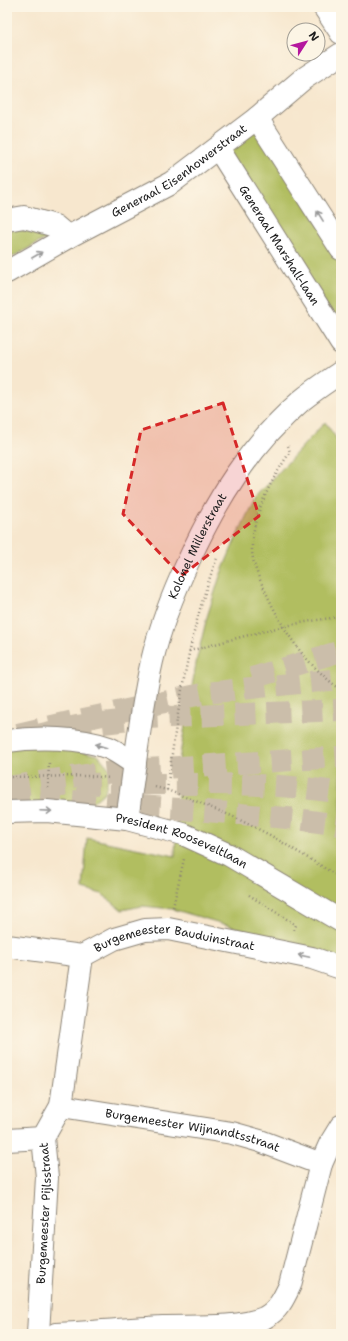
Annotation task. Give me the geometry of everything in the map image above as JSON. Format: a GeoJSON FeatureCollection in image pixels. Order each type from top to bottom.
{"type":"FeatureCollection","features":[{"type":"Feature","properties":{"kind":"street"},"geometry":{"type":"LineString","coordinates":[[324,7],[341,33]]}},
{"type":"Feature","properties":{"kind":"street","name":"Generaal Eisenhowerstraat"},"geometry":{"type":"LineString","coordinates":[[7,272],[68,237],[171,183],[258,118],[303,79],[341,54]]}},
{"type":"Feature","properties":{"kind":"street"},"geometry":{"type":"LineString","coordinates":[[258,118],[341,249]]}},
{"type":"Feature","properties":{"kind":"street","name":"Generaal Marshall-laan"},"geometry":{"type":"LineString","coordinates":[[218,148],[341,342]]}},
{"type":"Feature","properties":{"kind":"street"},"geometry":{"type":"LineString","coordinates":[[7,220],[24,217],[55,226],[68,237]]}},
{"type":"Feature","properties":{"kind":"street","name":"Kolonel Millerstraat"},"geometry":{"type":"LineString","coordinates":[[127,819],[152,661],[164,619],[203,530],[228,485],[250,455],[276,425],[302,400],[341,372]]}},
{"type":"Feature","properties":{"kind":"street"},"geometry":{"type":"LineString","coordinates":[[7,741],[28,738],[49,738],[103,746],[110,748],[134,773]]}},
{"type":"Feature","properties":{"kind":"street","name":"President Rooseveltlaan"},"geometry":{"type":"LineString","coordinates":[[7,812],[47,811],[127,819],[168,829],[190,837],[228,855],[341,921]]}},
{"type":"Feature","properties":{"kind":"street","name":"Burgemeester Bauduinstraat"},"geometry":{"type":"LineString","coordinates":[[7,946],[82,956],[114,939],[145,930],[168,929],[312,958],[341,968]]}},
{"type":"Feature","properties":{"kind":"street","name":"Burgemeester Pijlsstraat"},"geometry":{"type":"LineString","coordinates":[[38,1334],[47,1177],[43,1138],[61,1106],[82,956]]}},
{"type":"Feature","properties":{"kind":"street","name":"Burgemeester Wijnandtsstraat"},"geometry":{"type":"LineString","coordinates":[[61,1106],[232,1133],[260,1141],[321,1164]]}},
{"type":"Feature","properties":{"kind":"street"},"geometry":{"type":"LineString","coordinates":[[56,1334],[162,1327],[234,1325],[255,1321],[270,1314],[283,1300],[290,1285],[321,1164],[330,1144],[341,1126]]}},
{"type":"Feature","properties":{"kind":"street"},"geometry":{"type":"LineString","coordinates":[[7,1140],[43,1138]]}},
{"type":"Feature","properties":{"kind":"path"},"geometry":{"type":"LineString","coordinates":[[282,447],[287,441],[290,452],[277,471],[255,523],[252,545],[253,560],[259,578],[282,626],[294,644],[304,656],[335,686],[341,689]]}},
{"type":"Feature","properties":{"kind":"path"},"geometry":{"type":"LineString","coordinates":[[167,790],[183,677],[202,600],[220,551]]}},
{"type":"Feature","properties":{"kind":"path"},"geometry":{"type":"LineString","coordinates":[[189,651],[282,626],[341,617]]}},
{"type":"Feature","properties":{"kind":"path"},"geometry":{"type":"LineString","coordinates":[[47,811],[49,738]]}},
{"type":"Feature","properties":{"kind":"path"},"geometry":{"type":"LineString","coordinates":[[7,777],[90,776],[134,773],[167,790],[234,817],[270,835],[341,878]]}},
{"type":"Feature","properties":{"kind":"path"},"geometry":{"type":"LineString","coordinates":[[168,929],[190,837]]}},
{"type":"Feature","properties":{"kind":"path"},"geometry":{"type":"LineString","coordinates":[[243,892],[296,925],[292,936]]}},
{"type":"Feature","properties":{"kind":"highlighted area"},"geometry":{"type":"Polygon","coordinates":[[[223,403],[259,516],[181,576],[123,514],[141,430],[223,403]]]}},
{"type":"Feature","properties":{"kind":"green space"},"geometry":{"type":"Polygon","coordinates":[[[258,129],[341,260],[341,335],[225,149],[258,129]]]}},
{"type":"Feature","properties":{"kind":"green space"},"geometry":{"type":"Polygon","coordinates":[[[18,229],[49,237],[7,260],[7,231],[18,229]]]}},
{"type":"Feature","properties":{"kind":"green space"},"geometry":{"type":"Polygon","coordinates":[[[325,422],[341,445],[341,958],[172,909],[142,906],[122,910],[102,894],[83,889],[87,838],[175,856],[179,760],[197,658],[207,617],[220,576],[255,498],[325,422]]]}},
{"type":"Feature","properties":{"kind":"green space"},"geometry":{"type":"Polygon","coordinates":[[[49,745],[98,755],[110,769],[105,792],[92,803],[7,806],[7,747],[49,745]]]}},
{"type":"Feature","properties":{"kind":"tunnel"},"geometry":{"type":"LineString","coordinates":[[252,678],[341,651]]}},
{"type":"Feature","properties":{"kind":"tunnel"},"geometry":{"type":"LineString","coordinates":[[18,734],[207,693],[341,679]]}},
{"type":"Feature","properties":{"kind":"tunnel"},"geometry":{"type":"LineString","coordinates":[[38,735],[77,726],[146,718],[341,710]]}},
{"type":"Feature","properties":{"kind":"tunnel"},"geometry":{"type":"LineString","coordinates":[[7,787],[85,775],[146,769],[341,757]]}},
{"type":"Feature","properties":{"kind":"tunnel"},"geometry":{"type":"LineString","coordinates":[[44,787],[73,784],[229,784],[297,787],[341,793]]}},
{"type":"Feature","properties":{"kind":"tunnel"},"geometry":{"type":"LineString","coordinates":[[7,796],[206,811],[297,819],[341,825]]}}]}
